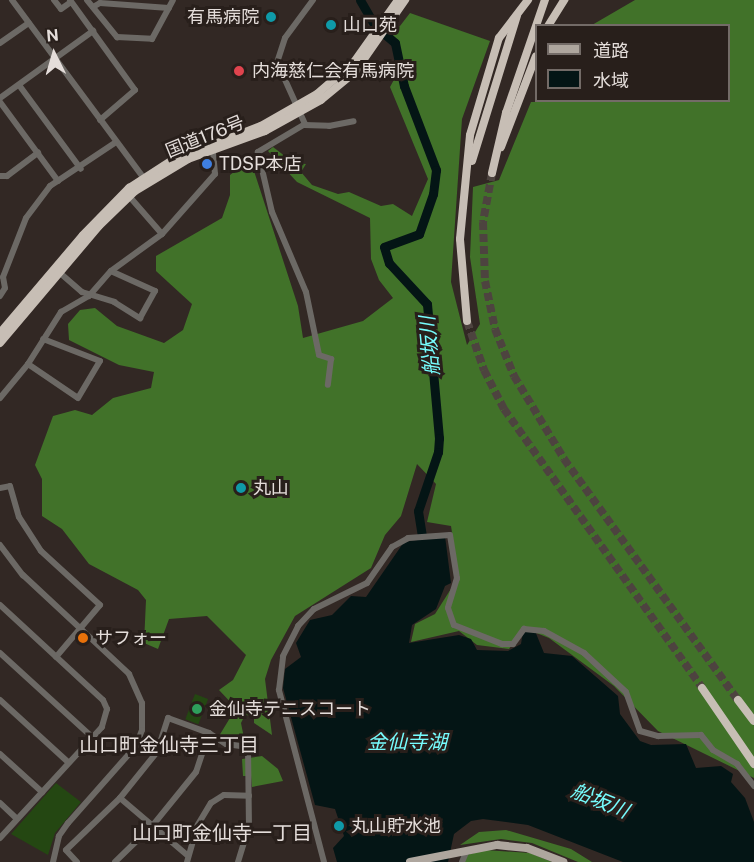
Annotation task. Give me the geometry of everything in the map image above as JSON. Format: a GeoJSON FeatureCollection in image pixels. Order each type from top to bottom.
{"type":"FeatureCollection","features":[{"type":"Feature","properties":{"kind":"highway","name":"国道176号"},"geometry":{"type":"LineString","coordinates":[[386,24],[398,0]]}},
{"type":"Feature","properties":{"kind":"highway","name":"国道176号"},"geometry":{"type":"LineString","coordinates":[[0,344],[129,196],[164,172],[301,109],[355,72],[386,24],[405,0]]}},
{"type":"Feature","properties":{"kind":"highway"},"geometry":{"type":"LineString","coordinates":[[467,321],[460,238],[474,150],[510,26],[523,0]]}},
{"type":"Feature","properties":{"kind":"highway"},"geometry":{"type":"LineString","coordinates":[[510,26],[528,0]]}},
{"type":"Feature","properties":{"kind":"highway"},"geometry":{"type":"LineString","coordinates":[[536,24],[545,0]]}},
{"type":"Feature","properties":{"kind":"highway"},"geometry":{"type":"LineString","coordinates":[[549,24],[564,0]]}},
{"type":"Feature","properties":{"kind":"highway"},"geometry":{"type":"LineString","coordinates":[[492,173],[520,69],[535,26]]}},
{"type":"Feature","properties":{"kind":"highway"},"geometry":{"type":"LineString","coordinates":[[495,161],[535,62]]}},
{"type":"Feature","properties":{"kind":"highway","name":"国道176号"},"geometry":{"type":"LineString","coordinates":[[0,333],[110,206],[143,177],[186,153],[301,109]]}},
{"type":"Feature","properties":{"kind":"highway"},"geometry":{"type":"LineString","coordinates":[[702,688],[754,764]]}},
{"type":"Feature","properties":{"kind":"highway"},"geometry":{"type":"LineString","coordinates":[[738,700],[754,721]]}},
{"type":"Feature","properties":{"kind":"main road"},"geometry":{"type":"LineString","coordinates":[[410,862],[463,851],[511,845],[563,862]]}},
{"type":"Feature","properties":{"kind":"street"},"geometry":{"type":"LineString","coordinates":[[12,0],[143,177]]}},
{"type":"Feature","properties":{"kind":"street"},"geometry":{"type":"LineString","coordinates":[[54,0],[61,9],[71,1],[135,90],[100,120]]}},
{"type":"Feature","properties":{"kind":"street"},"geometry":{"type":"LineString","coordinates":[[87,0],[117,37],[152,39],[173,0]]}},
{"type":"Feature","properties":{"kind":"street"},"geometry":{"type":"LineString","coordinates":[[304,125],[301,109],[277,62],[285,38],[313,0]]}},
{"type":"Feature","properties":{"kind":"street"},"geometry":{"type":"LineString","coordinates":[[93,7],[100,3],[169,8]]}},
{"type":"Feature","properties":{"kind":"street"},"geometry":{"type":"LineString","coordinates":[[0,44],[29,22]]}},
{"type":"Feature","properties":{"kind":"street"},"geometry":{"type":"LineString","coordinates":[[0,98],[93,31]]}},
{"type":"Feature","properties":{"kind":"street"},"geometry":{"type":"LineString","coordinates":[[19,85],[81,169]]}},
{"type":"Feature","properties":{"kind":"street"},"geometry":{"type":"LineString","coordinates":[[0,102],[58,181]]}},
{"type":"Feature","properties":{"kind":"street"},"geometry":{"type":"LineString","coordinates":[[328,385],[331,359],[319,355],[306,292],[272,212],[258,152],[304,125],[329,126],[354,121]]}},
{"type":"Feature","properties":{"kind":"street"},"geometry":{"type":"LineString","coordinates":[[0,296],[5,288],[3,277],[26,218],[50,186],[81,169],[116,142]]}},
{"type":"Feature","properties":{"kind":"street"},"geometry":{"type":"LineString","coordinates":[[0,398],[28,364],[61,312],[89,296],[111,271],[162,234],[215,174],[213,149]]}},
{"type":"Feature","properties":{"kind":"street"},"geometry":{"type":"LineString","coordinates":[[0,176],[7,176],[38,153]]}},
{"type":"Feature","properties":{"kind":"street"},"geometry":{"type":"LineString","coordinates":[[129,196],[162,234]]}},
{"type":"Feature","properties":{"kind":"street"},"geometry":{"type":"LineString","coordinates":[[60,273],[89,296],[114,302],[140,318],[155,291],[111,271]]}},
{"type":"Feature","properties":{"kind":"street"},"geometry":{"type":"LineString","coordinates":[[28,364],[78,398],[100,361],[43,339]]}},
{"type":"Feature","properties":{"kind":"street"},"geometry":{"type":"LineString","coordinates":[[0,488],[10,486],[20,517],[41,551],[100,605],[56,657]]}},
{"type":"Feature","properties":{"kind":"street"},"geometry":{"type":"LineString","coordinates":[[324,862],[279,690],[281,663],[292,635],[314,609],[367,583],[392,546],[408,538],[450,535],[457,578],[448,608],[454,625],[502,644],[513,644],[524,629],[544,631],[584,653],[626,692],[640,731],[658,736],[701,735],[713,750],[737,764],[754,786]]}},
{"type":"Feature","properties":{"kind":"street"},"geometry":{"type":"LineString","coordinates":[[0,545],[23,575],[121,664],[136,684],[142,703],[142,730],[131,754],[59,836],[53,862]]}},
{"type":"Feature","properties":{"kind":"street"},"geometry":{"type":"LineString","coordinates":[[0,605],[103,700],[105,721],[0,838]]}},
{"type":"Feature","properties":{"kind":"street"},"geometry":{"type":"LineString","coordinates":[[0,653],[93,737]]}},
{"type":"Feature","properties":{"kind":"street"},"geometry":{"type":"LineString","coordinates":[[0,700],[68,762]]}},
{"type":"Feature","properties":{"kind":"street"},"geometry":{"type":"LineString","coordinates":[[77,862],[66,850],[120,798],[157,752],[168,718],[209,733],[226,744],[248,747],[249,826],[238,862]]}},
{"type":"Feature","properties":{"kind":"street"},"geometry":{"type":"LineString","coordinates":[[115,862],[153,825],[196,772],[209,733]]}},
{"type":"Feature","properties":{"kind":"street"},"geometry":{"type":"LineString","coordinates":[[0,754],[42,792]]}},
{"type":"Feature","properties":{"kind":"street"},"geometry":{"type":"LineString","coordinates":[[120,798],[153,825],[187,859],[197,826],[206,818],[211,803],[224,795],[249,796]]}},
{"type":"Feature","properties":{"kind":"street"},"geometry":{"type":"LineString","coordinates":[[0,803],[17,819]]}},
{"type":"Feature","properties":{"kind":"street"},"geometry":{"type":"LineString","coordinates":[[462,862],[463,851]]}},
{"type":"Feature","properties":{"kind":"green space"},"geometry":{"type":"Polygon","coordinates":[[[635,0],[754,0],[754,778],[658,731],[614,686],[549,638],[524,628],[509,649],[477,645],[459,631],[411,642],[415,624],[435,614],[454,584],[455,552],[451,526],[427,522],[436,484],[417,464],[401,516],[385,535],[371,568],[295,616],[271,660],[265,679],[272,735],[254,723],[254,716],[245,715],[241,723],[245,743],[219,736],[236,708],[219,690],[233,680],[246,655],[207,616],[169,619],[158,649],[144,643],[146,600],[138,590],[89,564],[62,529],[42,516],[42,479],[35,465],[53,416],[75,410],[92,415],[113,398],[151,388],[154,372],[119,365],[69,340],[68,324],[80,310],[95,308],[117,326],[164,343],[183,330],[192,304],[156,271],[156,256],[222,218],[230,195],[230,175],[243,165],[253,168],[298,306],[303,338],[363,321],[393,298],[379,280],[371,259],[370,218],[297,182],[268,151],[273,147],[294,163],[306,164],[301,172],[312,185],[338,194],[349,192],[381,206],[393,204],[412,216],[428,179],[390,87],[403,63],[393,35],[410,13],[490,41],[462,119],[451,282],[467,345],[480,324],[470,257],[473,187],[499,180],[531,102],[730,102],[730,24],[594,24],[635,0]]]}},
{"type":"Feature","properties":{"kind":"green space","name":"金仙寺テニスコート"},"geometry":{"type":"Polygon","coordinates":[[[195,694],[208,699],[198,724],[185,719],[195,694]]]}},
{"type":"Feature","properties":{"kind":"green space"},"geometry":{"type":"Polygon","coordinates":[[[262,756],[278,769],[283,781],[252,787],[251,776],[243,776],[242,759],[262,756]]]}},
{"type":"Feature","properties":{"kind":"green space"},"geometry":{"type":"Polygon","coordinates":[[[56,783],[81,802],[55,833],[48,855],[11,834],[56,783]]]}},
{"type":"Feature","properties":{"kind":"green space"},"geometry":{"type":"Polygon","coordinates":[[[506,830],[571,849],[592,862],[578,862],[532,843],[501,839],[460,845],[479,832],[506,830]]]}},
{"type":"Feature","properties":{"kind":"green space"},"geometry":{"type":"Polygon","coordinates":[[[485,850],[530,853],[552,862],[464,862],[467,855],[485,850]]]}},
{"type":"Feature","properties":{"kind":"water","name":"金仙寺湖"},"geometry":{"type":"Polygon","coordinates":[[[445,536],[451,583],[445,586],[436,609],[412,625],[409,643],[459,635],[471,639],[477,650],[508,651],[521,644],[523,632],[535,631],[544,653],[572,656],[618,696],[620,714],[640,741],[651,745],[686,744],[696,768],[721,766],[733,774],[731,782],[745,798],[754,822],[754,862],[623,862],[528,825],[483,819],[471,821],[454,834],[448,862],[337,862],[333,848],[344,836],[335,809],[315,805],[283,688],[285,669],[301,657],[296,643],[310,620],[332,615],[351,596],[366,597],[404,542],[445,536]]]}},
{"type":"Feature","properties":{"kind":"waterway","name":"船坂川"},"geometry":{"type":"LineString","coordinates":[[360,0],[375,26],[395,43],[404,86],[436,170],[433,194],[419,234],[384,247],[389,263],[427,304],[439,438],[438,452],[418,511],[422,535]]}},
{"type":"Feature","properties":{"kind":"tunnel"},"geometry":{"type":"LineString","coordinates":[[492,173],[483,222],[485,281],[495,329],[514,376],[564,459],[738,700]]}},
{"type":"Feature","properties":{"kind":"tunnel"},"geometry":{"type":"LineString","coordinates":[[467,321],[484,370],[504,409],[702,688]]}},
{"type":"Feature","properties":{"kind":"place","name":"有馬病院"},"geometry":{"type":"Point","coordinates":[271,17]}},
{"type":"Feature","properties":{"kind":"place","name":"山口苑"},"geometry":{"type":"Point","coordinates":[331,25]}},
{"type":"Feature","properties":{"kind":"place","name":"内海慈仁会有馬病院"},"geometry":{"type":"Point","coordinates":[239,71]}},
{"type":"Feature","properties":{"kind":"place","name":"TDSP本店"},"geometry":{"type":"Point","coordinates":[207,164]}},
{"type":"Feature","properties":{"kind":"place","name":"丸山"},"geometry":{"type":"Point","coordinates":[241,488]}},
{"type":"Feature","properties":{"kind":"place","name":"サフォー"},"geometry":{"type":"Point","coordinates":[83,638]}},
{"type":"Feature","properties":{"kind":"place","name":"金仙寺テニスコート"},"geometry":{"type":"Point","coordinates":[197,709]}},
{"type":"Feature","properties":{"kind":"place","name":"丸山貯水池"},"geometry":{"type":"Point","coordinates":[339,826]}},
{"type":"Feature","properties":{"kind":"district","name":"山口町金仙寺三丁目"},"geometry":{"type":"Point","coordinates":[169,745]}},
{"type":"Feature","properties":{"kind":"district","name":"山口町金仙寺一丁目"},"geometry":{"type":"Point","coordinates":[222,833]}}]}
